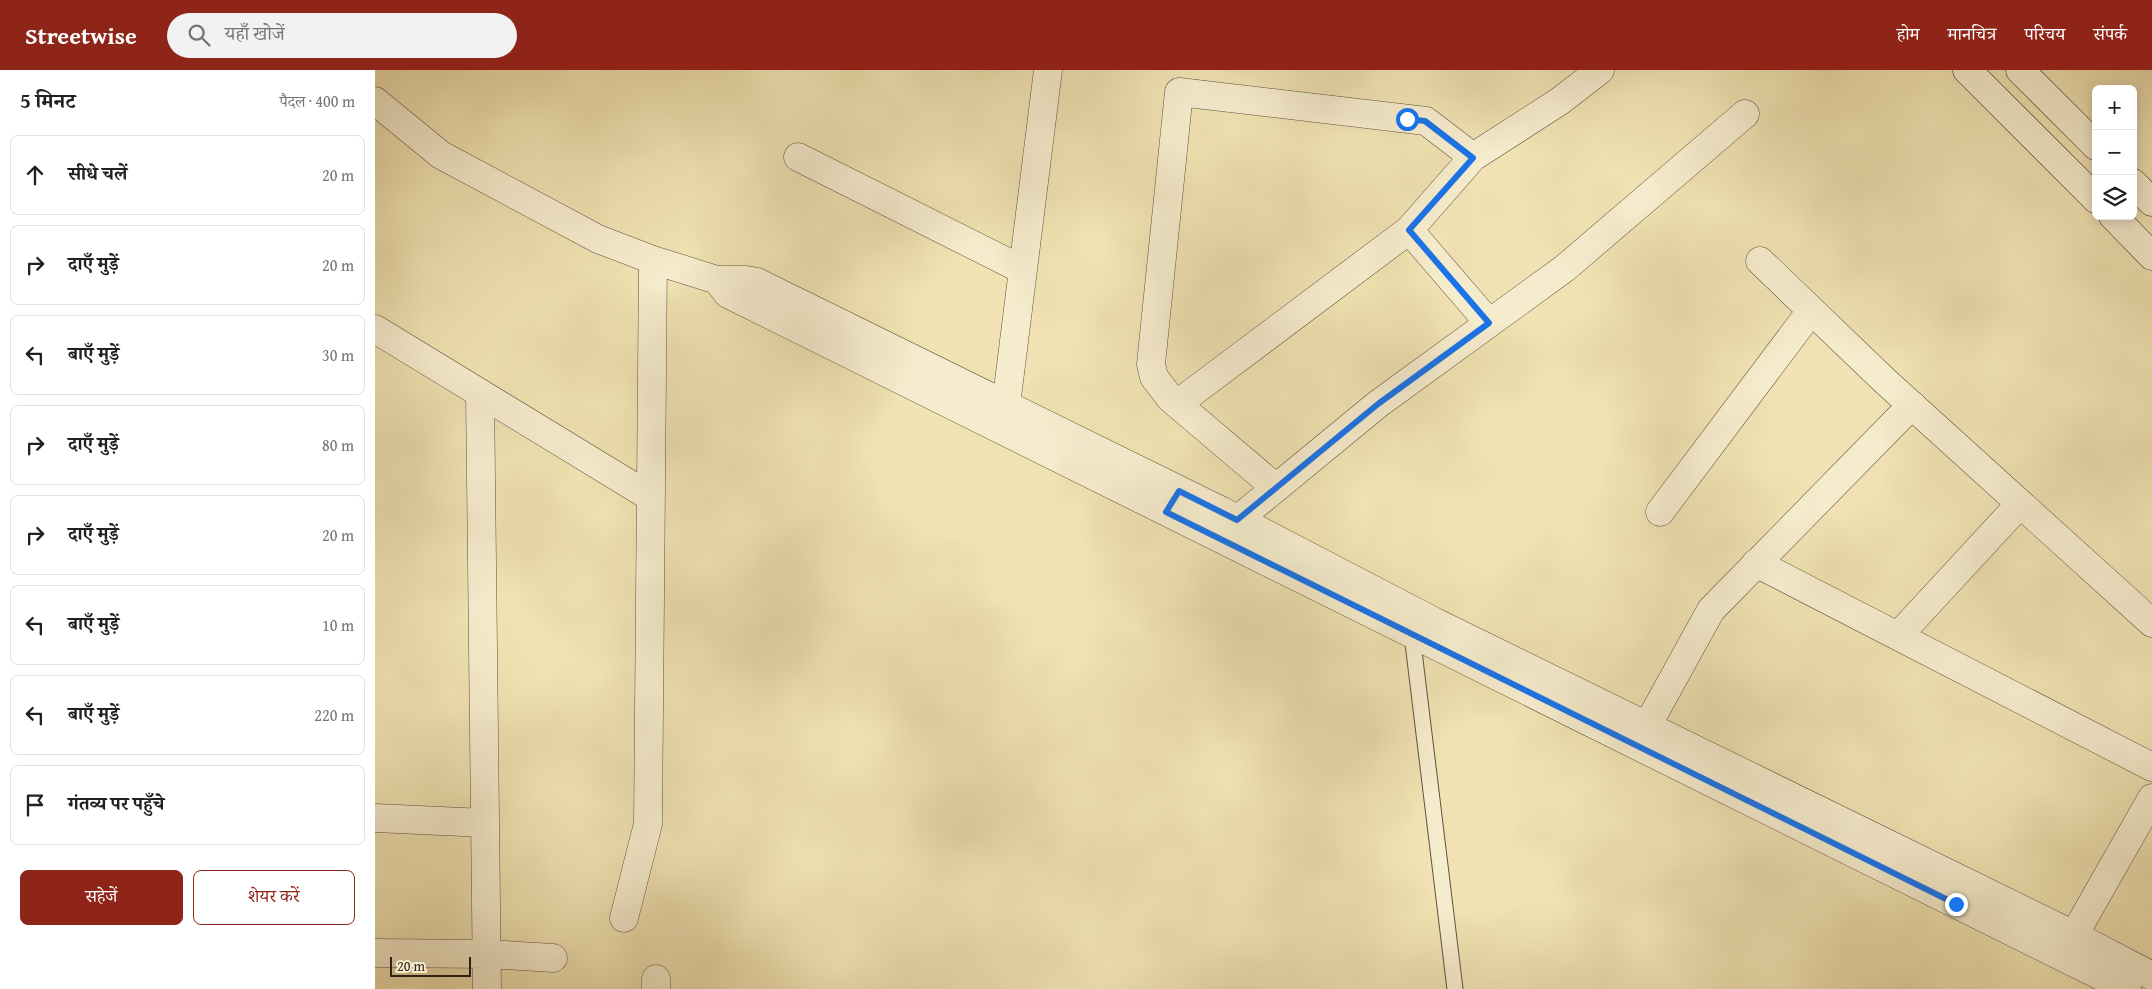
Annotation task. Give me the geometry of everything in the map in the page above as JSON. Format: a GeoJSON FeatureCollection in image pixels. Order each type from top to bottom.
{"type":"FeatureCollection","features":[{"type":"Feature","properties":{"kind":"street"},"geometry":{"type":"LineString","coordinates":[[1006,405],[1048,70]]}},
{"type":"Feature","properties":{"kind":"street"},"geometry":{"type":"LineString","coordinates":[[1177,404],[1409,230],[1473,158],[1560,101],[1600,70]]}},
{"type":"Feature","properties":{"kind":"street"},"geometry":{"type":"LineString","coordinates":[[1967,70],[2092,195]]}},
{"type":"Feature","properties":{"kind":"street"},"geometry":{"type":"LineString","coordinates":[[2020,70],[2092,142]]}},
{"type":"Feature","properties":{"kind":"street"},"geometry":{"type":"LineString","coordinates":[[1276,488],[1160,388],[1151,364],[1179,92],[1425,121],[1473,158]]}},
{"type":"Feature","properties":{"kind":"street"},"geometry":{"type":"LineString","coordinates":[[375,101],[441,155],[598,239],[653,260],[717,280],[757,282],[1006,405],[1173,502],[1412,635],[2127,989]]}},
{"type":"Feature","properties":{"kind":"street"},"geometry":{"type":"LineString","coordinates":[[1237,520],[1378,404],[1572,262],[1745,114]]}},
{"type":"Feature","properties":{"kind":"street"},"geometry":{"type":"LineString","coordinates":[[798,157],[1023,270]]}},
{"type":"Feature","properties":{"kind":"street"},"geometry":{"type":"LineString","coordinates":[[2137,187],[2152,202]]}},
{"type":"Feature","properties":{"kind":"street"},"geometry":{"type":"LineString","coordinates":[[2117,220],[2152,256]]}},
{"type":"Feature","properties":{"kind":"street"},"geometry":{"type":"LineString","coordinates":[[1409,230],[1489,323]]}},
{"type":"Feature","properties":{"kind":"street"},"geometry":{"type":"LineString","coordinates":[[624,918],[648,824],[649,496],[653,260]]}},
{"type":"Feature","properties":{"kind":"street"},"geometry":{"type":"LineString","coordinates":[[1760,262],[1912,405],[2152,623]]}},
{"type":"Feature","properties":{"kind":"street"},"geometry":{"type":"LineString","coordinates":[[717,280],[728,294],[1173,502],[1237,520],[1435,622],[2074,935],[2152,976]]}},
{"type":"Feature","properties":{"kind":"street"},"geometry":{"type":"LineString","coordinates":[[1660,512],[1811,311]]}},
{"type":"Feature","properties":{"kind":"street"},"geometry":{"type":"LineString","coordinates":[[375,329],[649,496]]}},
{"type":"Feature","properties":{"kind":"street"},"geometry":{"type":"LineString","coordinates":[[480,393],[487,989]]}},
{"type":"Feature","properties":{"kind":"street"},"geometry":{"type":"LineString","coordinates":[[1647,726],[1705,618],[1756,563],[1912,405]]}},
{"type":"Feature","properties":{"kind":"street"},"geometry":{"type":"LineString","coordinates":[[1898,636],[2020,504]]}},
{"type":"Feature","properties":{"kind":"street"},"geometry":{"type":"LineString","coordinates":[[1756,563],[2152,766]]}},
{"type":"Feature","properties":{"kind":"street"},"geometry":{"type":"LineString","coordinates":[[2074,935],[2152,798]]}},
{"type":"Feature","properties":{"kind":"street"},"geometry":{"type":"LineString","coordinates":[[375,818],[485,823]]}},
{"type":"Feature","properties":{"kind":"street"},"geometry":{"type":"LineString","coordinates":[[375,953],[488,954],[553,958]]}},
{"type":"Feature","properties":{"kind":"lane"},"geometry":{"type":"LineString","coordinates":[[1412,635],[1455,989]]}},
{"type":"Feature","properties":{"kind":"route"},"geometry":{"type":"LineString","coordinates":[[1407,119],[1425,121],[1473,158],[1409,230],[1489,323],[1378,404],[1237,520],[1179,491],[1166,512],[1956,904]]}}]}
